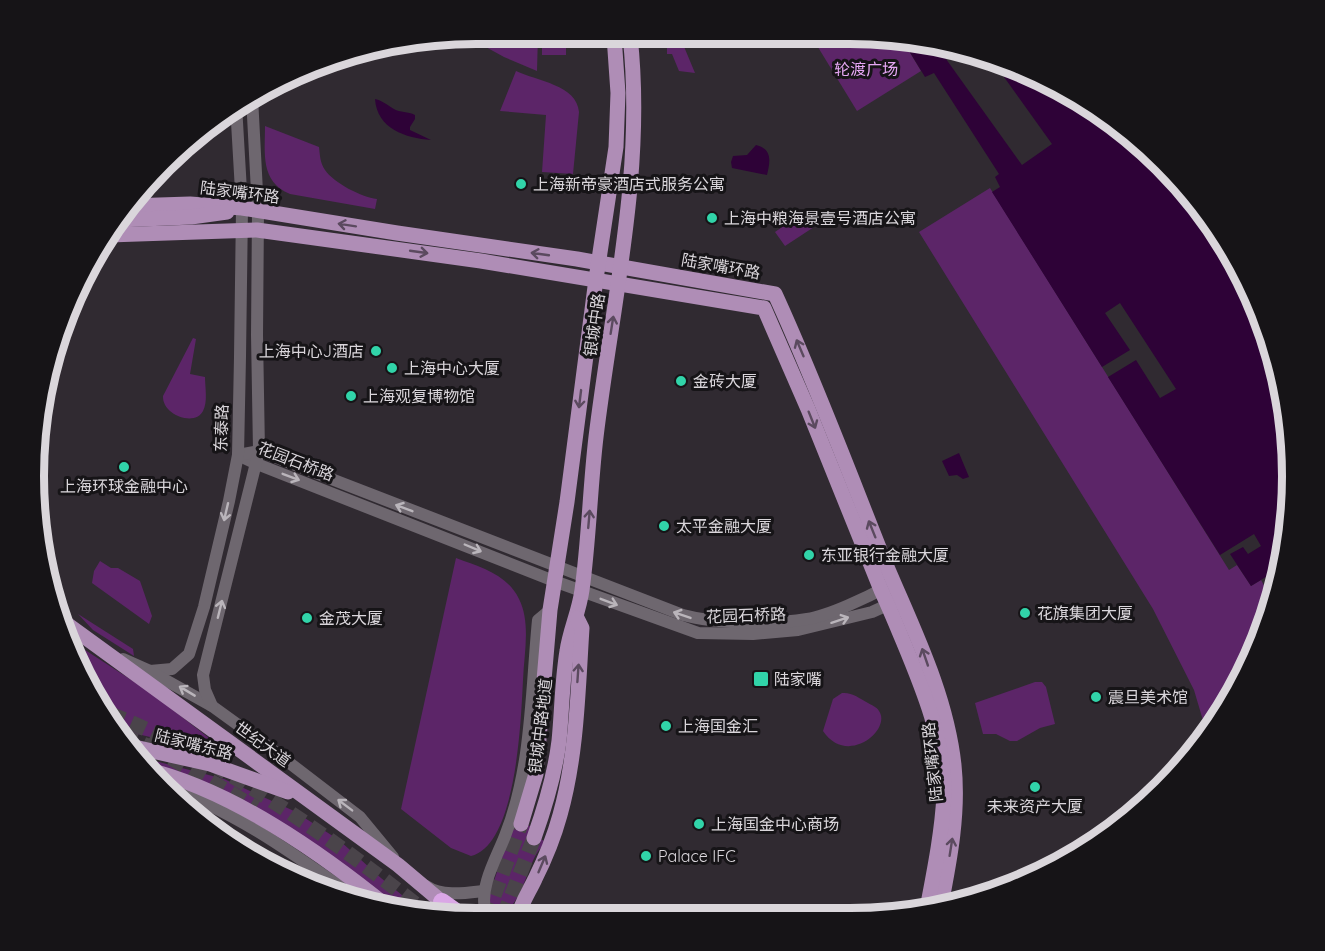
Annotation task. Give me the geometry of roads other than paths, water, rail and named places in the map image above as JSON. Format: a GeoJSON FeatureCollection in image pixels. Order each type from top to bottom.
{"type":"FeatureCollection","features":[{"type":"Feature","properties":{"kind":"highway"},"geometry":{"type":"LineString","coordinates":[[442,902],[449,907]]}},
{"type":"Feature","properties":{"kind":"main road","name":"银城中路"},"geometry":{"type":"LineString","coordinates":[[550,610],[598,262],[612,179],[618,120],[615,44]]}},
{"type":"Feature","properties":{"kind":"main road","name":"银城中路"},"geometry":{"type":"LineString","coordinates":[[577,618],[584,576],[596,438],[620,266],[635,115],[631,44]]}},
{"type":"Feature","properties":{"kind":"main road","name":"陆家嘴环路"},"geometry":{"type":"LineString","coordinates":[[139,206],[190,204],[242,208],[598,262],[775,294],[800,347],[887,587]]}},
{"type":"Feature","properties":{"kind":"main road"},"geometry":{"type":"LineString","coordinates":[[128,220],[199,217],[242,208]]}},
{"type":"Feature","properties":{"kind":"main road","name":"陆家嘴环路"},"geometry":{"type":"LineString","coordinates":[[116,235],[256,230],[617,282],[764,308],[887,587],[920,643],[945,714],[954,765],[956,794],[954,824],[942,897]]}},
{"type":"Feature","properties":{"kind":"main road","name":"陆家嘴环路"},"geometry":{"type":"LineString","coordinates":[[895,602],[932,718],[941,766],[944,793],[928,900]]}},
{"type":"Feature","properties":{"kind":"main road","name":"银城中路地道"},"geometry":{"type":"LineString","coordinates":[[521,824],[536,774],[550,610]]}},
{"type":"Feature","properties":{"kind":"main road"},"geometry":{"type":"LineString","coordinates":[[521,908],[550,847],[567,785],[582,628],[577,618]]}},
{"type":"Feature","properties":{"kind":"main road","name":"银城中路地道"},"geometry":{"type":"LineString","coordinates":[[534,838],[553,774],[566,652],[577,618]]}},
{"type":"Feature","properties":{"kind":"main road","name":"世纪大道"},"geometry":{"type":"LineString","coordinates":[[71,627],[398,865],[442,902]]}},
{"type":"Feature","properties":{"kind":"main road","name":"陆家嘴东路"},"geometry":{"type":"LineString","coordinates":[[142,749],[210,764],[293,794],[316,805]]}},
{"type":"Feature","properties":{"kind":"main road"},"geometry":{"type":"LineString","coordinates":[[164,775],[208,792],[283,831],[320,855],[372,895]]}},
{"type":"Feature","properties":{"kind":"main road"},"geometry":{"type":"LineString","coordinates":[[293,794],[444,907]]}},
{"type":"Feature","properties":{"kind":"street"},"geometry":{"type":"LineString","coordinates":[[212,706],[205,690],[203,675],[259,451],[256,230],[258,211],[252,105]]}},
{"type":"Feature","properties":{"kind":"street","name":"东泰路"},"geometry":{"type":"LineString","coordinates":[[149,671],[172,669],[189,654],[194,642],[210,584],[238,455],[242,208],[237,115]]}},
{"type":"Feature","properties":{"kind":"street","name":"花园石桥路"},"geometry":{"type":"LineString","coordinates":[[238,455],[259,451],[683,615],[712,621],[762,622],[808,619],[857,602],[887,587]]}},
{"type":"Feature","properties":{"kind":"street","name":"花园石桥路"},"geometry":{"type":"LineString","coordinates":[[238,455],[582,592],[698,633],[798,630],[831,623],[895,602]]}},
{"type":"Feature","properties":{"kind":"street"},"geometry":{"type":"LineString","coordinates":[[485,908],[483,891],[510,822],[520,789],[526,756],[538,620],[550,610]]}},
{"type":"Feature","properties":{"kind":"street"},"geometry":{"type":"LineString","coordinates":[[105,652],[149,671],[212,706],[270,748],[360,817],[398,865],[431,889],[454,893],[483,891]]}},
{"type":"Feature","properties":{"kind":"street"},"geometry":{"type":"LineString","coordinates":[[188,798],[244,822],[339,886]]}},
{"type":"Feature","properties":{"kind":"tunnel"},"geometry":{"type":"LineString","coordinates":[[117,717],[187,750],[260,793],[346,851],[414,903]]}},
{"type":"Feature","properties":{"kind":"tunnel"},"geometry":{"type":"LineString","coordinates":[[135,741],[150,747]]}},
{"type":"Feature","properties":{"kind":"tunnel"},"geometry":{"type":"LineString","coordinates":[[171,758],[256,808]]}},
{"type":"Feature","properties":{"kind":"tunnel"},"geometry":{"type":"LineString","coordinates":[[489,908],[521,824]]}},
{"type":"Feature","properties":{"kind":"tunnel"},"geometry":{"type":"LineString","coordinates":[[507,908],[534,838]]}},
{"type":"Feature","properties":{"kind":"place","name":"上海新帝豪酒店式服务公寓"},"geometry":{"type":"Point","coordinates":[521,184]}},
{"type":"Feature","properties":{"kind":"place","name":"上海中粮海景壹号酒店公寓"},"geometry":{"type":"Point","coordinates":[712,218]}},
{"type":"Feature","properties":{"kind":"place","name":"上海中心J酒店"},"geometry":{"type":"Point","coordinates":[376,351]}},
{"type":"Feature","properties":{"kind":"place","name":"上海中心大厦"},"geometry":{"type":"Point","coordinates":[392,368]}},
{"type":"Feature","properties":{"kind":"place","name":"金砖大厦"},"geometry":{"type":"Point","coordinates":[681,381]}},
{"type":"Feature","properties":{"kind":"place","name":"上海观复博物馆"},"geometry":{"type":"Point","coordinates":[351,396]}},
{"type":"Feature","properties":{"kind":"place","name":"上海环球金融中心"},"geometry":{"type":"Point","coordinates":[124,467]}},
{"type":"Feature","properties":{"kind":"place","name":"太平金融大厦"},"geometry":{"type":"Point","coordinates":[664,526]}},
{"type":"Feature","properties":{"kind":"place","name":"东亚银行金融大厦"},"geometry":{"type":"Point","coordinates":[809,555]}},
{"type":"Feature","properties":{"kind":"place","name":"花旗集团大厦"},"geometry":{"type":"Point","coordinates":[1025,613]}},
{"type":"Feature","properties":{"kind":"place","name":"金茂大厦"},"geometry":{"type":"Point","coordinates":[307,618]}},
{"type":"Feature","properties":{"kind":"place","name":"陆家嘴"},"geometry":{"type":"Point","coordinates":[761,679]}},
{"type":"Feature","properties":{"kind":"place","name":"震旦美术馆"},"geometry":{"type":"Point","coordinates":[1096,697]}},
{"type":"Feature","properties":{"kind":"place","name":"上海国金汇"},"geometry":{"type":"Point","coordinates":[666,726]}},
{"type":"Feature","properties":{"kind":"place","name":"未来资产大厦"},"geometry":{"type":"Point","coordinates":[1035,787]}},
{"type":"Feature","properties":{"kind":"place","name":"上海国金中心商场"},"geometry":{"type":"Point","coordinates":[699,824]}},
{"type":"Feature","properties":{"kind":"place","name":"Palace IFC"},"geometry":{"type":"Point","coordinates":[646,856]}},
{"type":"Feature","properties":{"kind":"park label","name":"轮渡广场"},"geometry":{"type":"Point","coordinates":[866,69]}}]}
